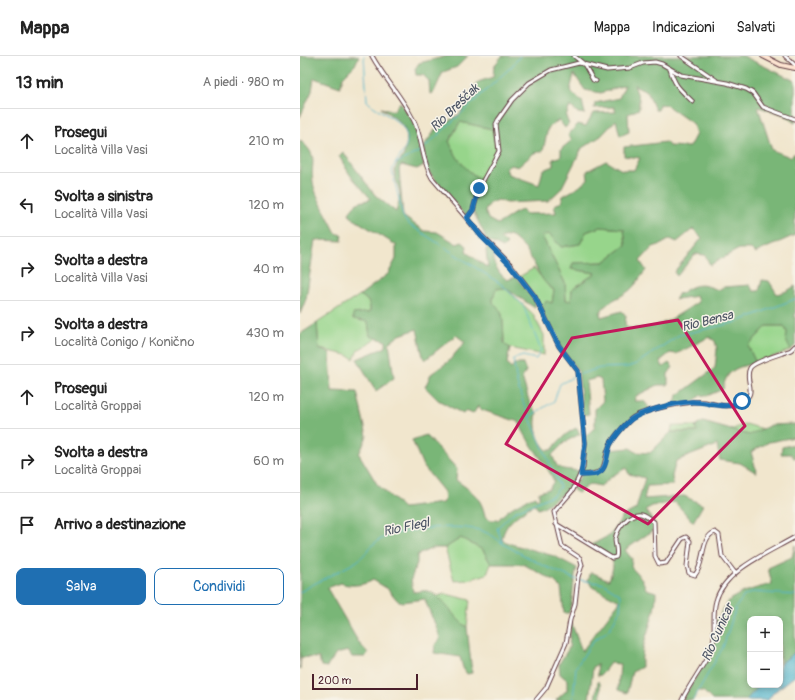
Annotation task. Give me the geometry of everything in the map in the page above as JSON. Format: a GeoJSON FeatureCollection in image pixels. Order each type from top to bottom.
{"type":"FeatureCollection","features":[{"type":"Feature","properties":{"kind":"main road"},"geometry":{"type":"LineString","coordinates":[[763,56],[782,65],[794,65]]}},
{"type":"Feature","properties":{"kind":"street"},"geometry":{"type":"LineString","coordinates":[[372,56],[381,72],[413,118],[417,127],[427,170],[432,178],[481,236],[510,265],[535,297],[559,346],[578,371],[585,443],[581,475],[573,490],[554,512],[562,546],[582,561],[576,584],[575,604],[570,620],[566,643],[546,688],[536,700]]}},
{"type":"Feature","properties":{"kind":"street"},"geometry":{"type":"LineString","coordinates":[[574,56],[584,64],[593,80],[596,81]]}},
{"type":"Feature","properties":{"kind":"street"},"geometry":{"type":"LineString","coordinates":[[681,56],[717,82]]}},
{"type":"Feature","properties":{"kind":"street"},"geometry":{"type":"LineString","coordinates":[[785,56],[794,65]]}},
{"type":"Feature","properties":{"kind":"street"},"geometry":{"type":"LineString","coordinates":[[467,218],[473,210],[479,188],[498,151],[496,124],[498,120],[512,100],[529,84],[551,70],[579,63],[608,70],[630,68],[643,63],[655,62],[670,68],[681,75],[746,89],[753,93],[763,107],[795,119]]}},
{"type":"Feature","properties":{"kind":"street"},"geometry":{"type":"LineString","coordinates":[[670,68],[673,81],[678,89],[693,102]]}},
{"type":"Feature","properties":{"kind":"street"},"geometry":{"type":"LineString","coordinates":[[581,475],[596,474],[602,470],[606,464],[608,450],[613,441],[632,418],[663,407],[688,402],[704,402],[720,406],[740,403],[749,396],[751,390],[748,376],[749,369],[754,364],[791,350],[795,346]]}},
{"type":"Feature","properties":{"kind":"street"},"geometry":{"type":"LineString","coordinates":[[556,524],[612,558],[616,557],[618,553],[615,542],[616,534],[620,527],[630,516],[642,514],[654,522],[655,556],[659,564],[666,563],[682,539],[686,537],[690,541],[687,566],[689,573],[695,575],[700,570],[707,539],[710,534],[715,532],[719,535],[722,556],[735,573]]}},
{"type":"Feature","properties":{"kind":"street"},"geometry":{"type":"LineString","coordinates":[[682,700],[710,652],[714,639],[716,601],[725,583],[735,573],[795,537]]}},
{"type":"Feature","properties":{"kind":"highlighted area"},"geometry":{"type":"Polygon","coordinates":[[[678,320],[745,426],[648,524],[506,444],[572,338],[678,320]]]}},
{"type":"Feature","properties":{"kind":"green space"},"geometry":{"type":"Polygon","coordinates":[[[300,56],[359,56],[355,65],[343,77],[340,87],[314,78],[312,91],[300,117],[300,56]]]}},
{"type":"Feature","properties":{"kind":"green space"},"geometry":{"type":"Polygon","coordinates":[[[448,56],[468,56],[457,67],[443,72],[434,92],[430,94],[429,81],[423,75],[416,75],[415,69],[419,63],[448,56]]]}},
{"type":"Feature","properties":{"kind":"green space"},"geometry":{"type":"Polygon","coordinates":[[[502,56],[743,56],[795,81],[795,123],[782,114],[758,107],[772,150],[790,157],[795,153],[795,235],[755,253],[751,249],[739,249],[710,265],[705,255],[695,254],[677,276],[674,272],[702,238],[693,229],[677,242],[670,239],[653,247],[640,261],[646,270],[636,283],[626,293],[606,305],[600,313],[601,317],[622,311],[626,316],[625,325],[628,328],[649,327],[666,322],[698,302],[696,296],[675,300],[679,293],[680,294],[694,286],[703,285],[718,290],[724,287],[750,285],[753,291],[759,291],[762,280],[769,281],[777,294],[787,291],[795,286],[795,346],[791,350],[786,341],[787,332],[784,326],[767,326],[748,346],[756,363],[738,368],[730,373],[723,389],[707,396],[701,395],[693,402],[674,405],[677,396],[715,368],[717,349],[715,341],[709,337],[676,354],[670,353],[660,361],[663,367],[669,363],[673,367],[668,374],[668,385],[658,385],[636,396],[634,401],[644,401],[652,411],[632,418],[613,441],[609,450],[630,448],[636,452],[650,453],[671,432],[697,432],[695,426],[703,422],[749,435],[771,425],[795,424],[795,437],[769,442],[751,452],[757,473],[740,463],[720,460],[717,445],[676,461],[672,476],[673,485],[647,486],[644,499],[684,496],[703,505],[693,522],[675,502],[652,506],[645,510],[654,522],[655,529],[625,550],[632,559],[631,567],[642,579],[646,589],[656,592],[654,611],[643,648],[642,667],[632,672],[627,693],[618,690],[620,664],[610,663],[601,675],[598,676],[597,664],[593,667],[589,700],[556,700],[567,690],[567,680],[560,674],[559,664],[569,648],[571,622],[582,651],[620,601],[592,587],[588,580],[591,572],[609,580],[613,567],[612,558],[591,545],[610,535],[623,516],[636,509],[645,478],[629,474],[626,468],[612,476],[601,486],[590,484],[578,493],[573,490],[581,475],[585,437],[595,427],[595,409],[603,401],[601,380],[597,378],[586,381],[589,414],[583,415],[578,371],[559,346],[541,310],[546,301],[552,303],[554,290],[540,276],[529,254],[522,245],[510,235],[500,238],[507,244],[503,248],[486,240],[473,211],[467,218],[427,170],[423,147],[435,130],[461,113],[464,101],[478,82],[493,77],[494,66],[502,56]],[[574,74],[570,91],[582,101],[585,114],[578,113],[570,106],[566,117],[569,124],[565,128],[559,120],[548,128],[543,151],[534,153],[518,167],[511,165],[506,168],[508,174],[539,185],[543,170],[553,166],[553,159],[561,156],[561,149],[572,140],[568,135],[578,124],[586,126],[593,113],[616,112],[614,107],[594,108],[595,103],[619,98],[625,85],[601,93],[585,90],[574,74]],[[634,85],[639,99],[639,109],[628,114],[629,132],[620,136],[616,120],[601,136],[582,148],[561,189],[548,201],[506,203],[498,200],[490,203],[485,211],[488,219],[497,224],[516,212],[523,210],[525,214],[556,213],[554,205],[562,202],[563,196],[579,187],[588,179],[587,171],[606,161],[622,170],[634,170],[640,158],[624,156],[624,147],[666,142],[669,146],[689,147],[696,134],[693,124],[666,105],[659,104],[658,110],[655,110],[647,91],[634,85]],[[460,122],[449,141],[462,163],[470,172],[480,179],[496,150],[492,129],[460,122]],[[600,227],[586,232],[580,244],[561,247],[549,234],[542,236],[565,283],[566,300],[571,301],[572,289],[596,273],[571,269],[573,263],[604,262],[626,245],[624,229],[600,227]]]}},
{"type":"Feature","properties":{"kind":"green space"},"geometry":{"type":"Polygon","coordinates":[[[400,102],[414,123],[424,165],[417,169],[401,165],[399,169],[403,216],[424,231],[437,232],[457,244],[462,242],[467,246],[466,252],[488,268],[487,247],[493,252],[494,261],[498,271],[507,280],[516,277],[535,301],[535,308],[505,288],[496,289],[493,303],[502,315],[504,344],[510,348],[507,363],[511,369],[514,364],[523,364],[526,371],[522,377],[530,404],[537,413],[537,433],[547,450],[552,450],[562,438],[576,428],[580,434],[565,442],[552,455],[557,466],[563,469],[579,471],[575,483],[571,489],[543,507],[538,509],[534,504],[518,515],[509,523],[503,534],[502,540],[554,556],[577,568],[569,613],[564,613],[561,588],[554,581],[523,564],[491,564],[483,550],[461,538],[445,548],[433,548],[417,555],[417,563],[411,579],[413,592],[428,591],[433,593],[443,602],[457,619],[467,627],[472,673],[467,674],[463,668],[460,657],[434,653],[435,645],[440,639],[425,599],[402,602],[397,600],[388,589],[373,580],[357,585],[341,583],[327,588],[359,643],[368,653],[365,657],[352,657],[348,651],[336,654],[327,667],[321,666],[319,658],[301,657],[300,669],[300,334],[317,323],[319,349],[330,353],[332,391],[357,392],[367,436],[359,454],[377,484],[403,508],[442,503],[445,499],[444,492],[423,466],[412,440],[426,435],[457,469],[456,480],[475,495],[481,504],[485,516],[491,520],[498,520],[510,509],[535,496],[537,500],[539,498],[539,492],[549,489],[554,481],[546,466],[527,438],[519,422],[482,410],[478,406],[473,414],[466,411],[463,414],[438,400],[425,387],[431,374],[448,362],[465,342],[456,335],[425,360],[417,329],[400,335],[389,343],[394,378],[376,391],[357,359],[386,347],[386,341],[370,336],[368,322],[353,319],[353,314],[370,312],[368,302],[360,295],[388,274],[396,259],[396,245],[352,218],[349,213],[357,203],[371,199],[350,175],[339,156],[343,152],[375,195],[396,212],[400,194],[395,176],[395,170],[404,154],[407,138],[406,132],[400,122],[381,108],[393,111],[400,102]]]}},
{"type":"Feature","properties":{"kind":"green space"},"geometry":{"type":"Polygon","coordinates":[[[460,122],[492,129],[496,150],[480,179],[470,172],[462,163],[449,142],[460,122]]]}},
{"type":"Feature","properties":{"kind":"green space"},"geometry":{"type":"Polygon","coordinates":[[[300,140],[312,155],[312,175],[316,193],[336,233],[342,235],[342,241],[315,240],[306,299],[300,314],[300,140]]]}},
{"type":"Feature","properties":{"kind":"green space"},"geometry":{"type":"Polygon","coordinates":[[[600,227],[624,229],[626,245],[604,262],[573,263],[571,269],[596,273],[572,289],[571,301],[566,300],[565,283],[542,236],[549,233],[561,247],[580,244],[586,232],[600,227]]]}},
{"type":"Feature","properties":{"kind":"green space"},"geometry":{"type":"Polygon","coordinates":[[[534,268],[549,287],[554,290],[552,303],[541,310],[535,297],[519,277],[534,268]]]}},
{"type":"Feature","properties":{"kind":"green space"},"geometry":{"type":"Polygon","coordinates":[[[505,288],[532,313],[544,335],[544,355],[510,348],[504,344],[502,315],[498,308],[494,305],[493,300],[496,289],[505,288]]]}},
{"type":"Feature","properties":{"kind":"green space"},"geometry":{"type":"Polygon","coordinates":[[[360,295],[368,302],[370,313],[354,314],[368,321],[370,336],[378,338],[358,350],[354,359],[347,355],[319,349],[317,323],[360,295]]]}},
{"type":"Feature","properties":{"kind":"green space"},"geometry":{"type":"Polygon","coordinates":[[[767,326],[784,326],[791,350],[756,363],[748,346],[767,326]]]}},
{"type":"Feature","properties":{"kind":"green space"},"geometry":{"type":"Polygon","coordinates":[[[746,424],[763,429],[749,435],[730,430],[746,424]]]}},
{"type":"Feature","properties":{"kind":"green space"},"geometry":{"type":"Polygon","coordinates":[[[672,426],[695,426],[697,432],[671,432],[672,426]]]}},
{"type":"Feature","properties":{"kind":"green space"},"geometry":{"type":"Polygon","coordinates":[[[795,444],[795,459],[791,454],[781,454],[782,447],[795,444]]]}},
{"type":"Feature","properties":{"kind":"green space"},"geometry":{"type":"Polygon","coordinates":[[[461,538],[483,550],[491,564],[487,574],[468,580],[454,581],[445,548],[461,538]]]}},
{"type":"Feature","properties":{"kind":"green space"},"geometry":{"type":"Polygon","coordinates":[[[795,545],[795,652],[783,662],[783,616],[747,616],[747,688],[757,688],[746,700],[712,700],[703,691],[698,691],[693,700],[682,700],[711,652],[715,621],[720,617],[722,609],[733,598],[740,594],[772,584],[768,568],[792,557],[795,545]]]}},
{"type":"Feature","properties":{"kind":"green space"},"geometry":{"type":"Polygon","coordinates":[[[446,594],[470,600],[467,627],[459,622],[437,596],[446,594]]]}},
{"type":"Feature","properties":{"kind":"green space"},"geometry":{"type":"Polygon","coordinates":[[[598,681],[600,683],[601,700],[595,700],[598,681]]]}},
{"type":"Feature","properties":{"kind":"water"},"geometry":{"type":"Polygon","coordinates":[[[795,652],[795,676],[783,685],[783,662],[795,652]]]}},
{"type":"Feature","properties":{"kind":"water"},"geometry":{"type":"Polygon","coordinates":[[[757,688],[779,688],[768,700],[746,700],[757,688]]]}},
{"type":"Feature","properties":{"kind":"waterway"},"geometry":{"type":"LineString","coordinates":[[364,56],[367,101],[398,122],[406,134],[406,145],[392,171],[403,216],[407,223],[501,284],[523,305],[541,350],[536,359],[523,356],[513,359],[517,383],[523,402],[560,487],[553,495],[514,512],[497,528],[503,544],[544,566],[575,579],[604,584],[621,595],[620,610],[609,630],[593,641],[576,667],[573,700]]}},
{"type":"Feature","properties":{"kind":"waterway","name":"Rio Breščak"},"geometry":{"type":"LineString","coordinates":[[424,148],[512,66],[520,56]]}},
{"type":"Feature","properties":{"kind":"waterway","name":"Rio Breščak"},"geometry":{"type":"LineString","coordinates":[[395,164],[422,150]]}},
{"type":"Feature","properties":{"kind":"waterway","name":"Rio Bensa"},"geometry":{"type":"LineString","coordinates":[[580,374],[600,368],[628,367],[636,364],[679,335],[737,322],[795,299]]}},
{"type":"Feature","properties":{"kind":"waterway","name":"Rio Bensa"},"geometry":{"type":"LineString","coordinates":[[529,417],[554,401],[560,384],[577,375]]}},
{"type":"Feature","properties":{"kind":"waterway","name":"Rio Flegl"},"geometry":{"type":"LineString","coordinates":[[300,592],[354,563],[377,541],[403,532],[418,529],[450,527],[465,528],[487,533],[502,543]]}},
{"type":"Feature","properties":{"kind":"waterway","name":"Rio Cunicar"},"geometry":{"type":"LineString","coordinates":[[693,700],[723,647],[736,607],[744,596],[753,592],[795,595]]}},
{"type":"Feature","properties":{"kind":"route"},"geometry":{"type":"LineString","coordinates":[[479,188],[473,210],[467,218],[481,236],[510,265],[535,297],[559,346],[578,371],[585,443],[581,475],[596,474],[602,470],[606,464],[610,446],[632,418],[663,407],[688,402],[704,402],[720,406],[740,403],[742,401]]}}]}
